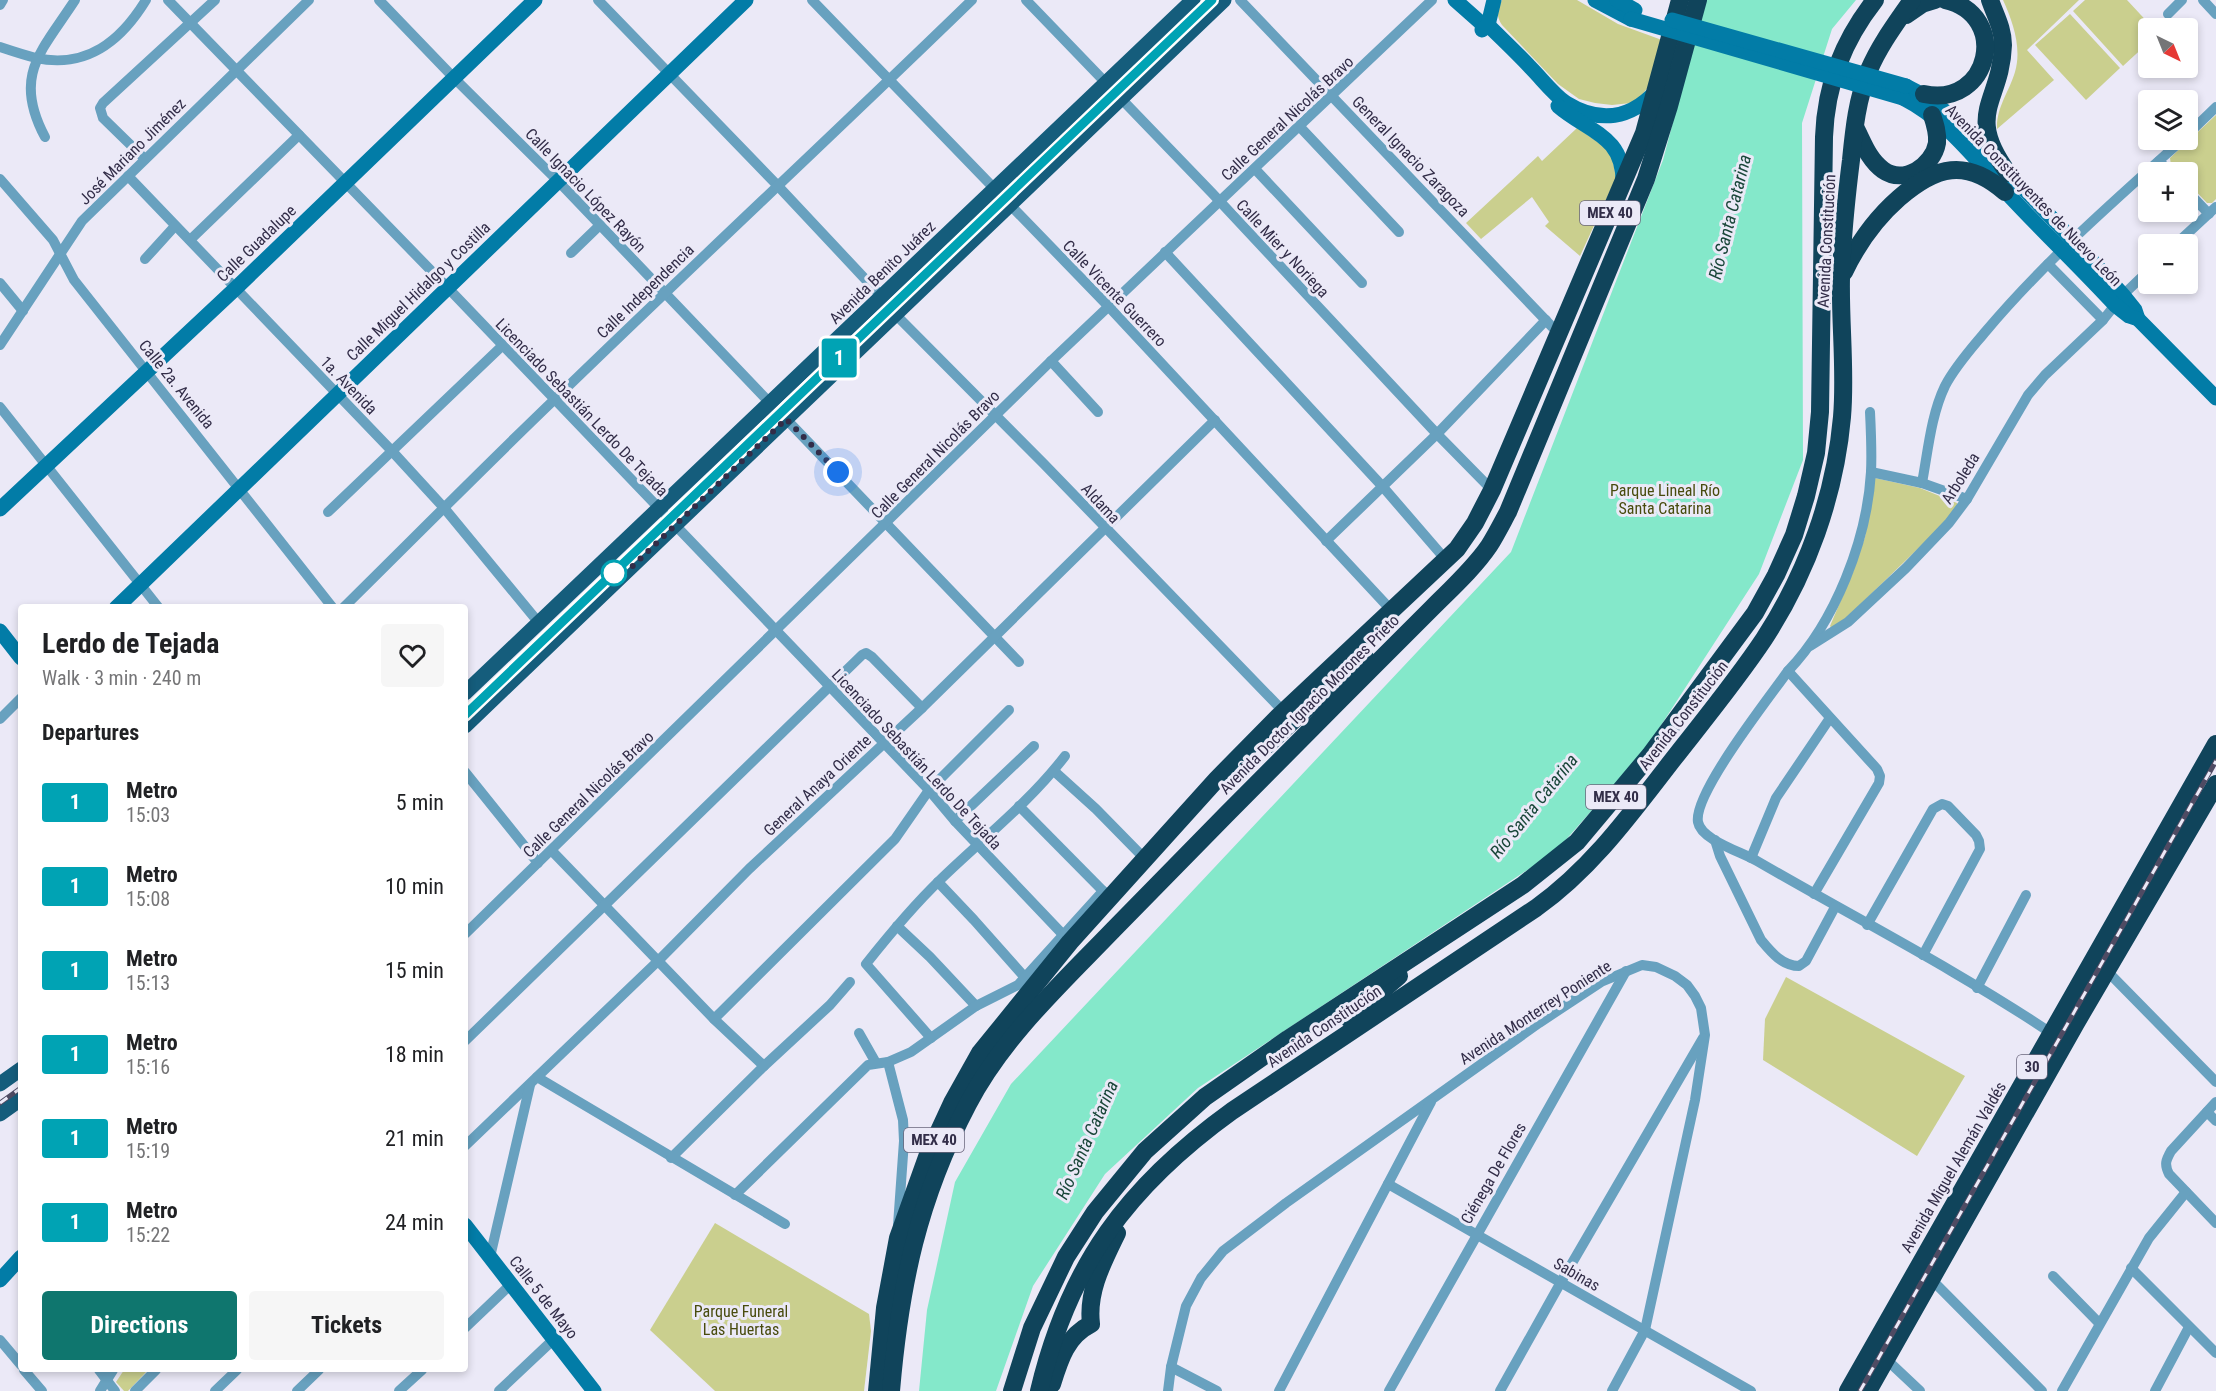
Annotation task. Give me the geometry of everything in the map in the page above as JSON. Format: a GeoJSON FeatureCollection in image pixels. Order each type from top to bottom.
{"type":"FeatureCollection","features":[{"type":"Feature","properties":{"kind":"highway","name":"Avenida Doctor Ignacio Morones Prieto"},"geometry":{"type":"LineString","coordinates":[[878,1391],[885,1308],[898,1238],[927,1157],[956,1094],[1029,982],[1107,895],[1146,860],[1217,779],[1284,712],[1446,560],[1475,523],[1492,490],[1552,327],[1623,183],[1644,133],[1680,0]]}},
{"type":"Feature","properties":{"kind":"highway","name":"Avenida Doctor Ignacio Morones Prieto"},"geometry":{"type":"LineString","coordinates":[[891,1391],[896,1335],[918,1222],[945,1152],[969,1103],[992,1064],[1043,1004],[1155,887],[1438,602],[1488,547],[1508,512],[1646,179],[1698,0]]}},
{"type":"Feature","properties":{"kind":"highway","name":"Avenida Constitución"},"geometry":{"type":"LineString","coordinates":[[1012,1391],[1032,1328],[1066,1257],[1095,1212],[1145,1151],[1205,1096],[1532,879],[1577,842],[1650,755],[1755,613],[1785,556],[1808,489],[1819,432],[1826,105],[1833,74],[1845,45],[1875,0]]}},
{"type":"Feature","properties":{"kind":"highway","name":"Avenida Constitución"},"geometry":{"type":"LineString","coordinates":[[1039,1391],[1051,1344],[1068,1301],[1094,1251],[1126,1207],[1160,1171],[1203,1132],[1536,908],[1574,879],[1612,837],[1752,657],[1778,617],[1799,576],[1817,532],[1830,487],[1839,442],[1843,395],[1841,279],[1844,214],[1855,126],[1869,70],[1880,47],[1912,0]]}},
{"type":"Feature","properties":{"kind":"highway"},"geometry":{"type":"LineString","coordinates":[[1893,27],[1913,8],[1935,0]]}},
{"type":"Feature","properties":{"kind":"highway"},"geometry":{"type":"LineString","coordinates":[[1924,94],[1947,95],[1961,90],[1973,80],[1984,59],[1986,44],[1978,22],[1961,5],[1945,0]]}},
{"type":"Feature","properties":{"kind":"highway"},"geometry":{"type":"LineString","coordinates":[[1990,0],[2003,44],[1987,108],[1986,122],[1992,149],[2008,173]]}},
{"type":"Feature","properties":{"kind":"highway"},"geometry":{"type":"LineString","coordinates":[[1855,126],[1869,156],[1878,165],[1887,172],[1907,174],[1924,166],[1935,151],[1937,136],[1932,115]]}},
{"type":"Feature","properties":{"kind":"highway"},"geometry":{"type":"LineString","coordinates":[[1841,279],[1866,232],[1914,184],[1928,176],[1944,171],[1969,171],[1985,176],[2005,192]]}},
{"type":"Feature","properties":{"kind":"highway"},"geometry":{"type":"LineString","coordinates":[[1160,843],[1299,715],[1438,602]]}},
{"type":"Feature","properties":{"kind":"highway","name":"Avenida Miguel Alemán Valdés"},"geometry":{"type":"LineString","coordinates":[[1848,1391],[2216,744]]}},
{"type":"Feature","properties":{"kind":"highway","name":"30"},"geometry":{"type":"LineString","coordinates":[[1868,1391],[2039,1088],[2216,784]]}},
{"type":"Feature","properties":{"kind":"highway"},"geometry":{"type":"LineString","coordinates":[[2039,1088],[2040,1075],[2055,1047],[2051,1033],[2062,1029],[2068,1023],[2082,1001],[2102,979],[2103,963],[2122,924],[2119,914]]}},
{"type":"Feature","properties":{"kind":"highway"},"geometry":{"type":"LineString","coordinates":[[1295,1068],[1301,1058],[1372,1001],[1431,946]]}},
{"type":"Feature","properties":{"kind":"highway"},"geometry":{"type":"LineString","coordinates":[[1952,1208],[1972,1193],[1990,1165],[1999,1160]]}},
{"type":"Feature","properties":{"kind":"highway"},"geometry":{"type":"LineString","coordinates":[[1050,1391],[1065,1347],[1072,1336],[1091,1324],[1089,1308],[1093,1290],[1126,1207]]}},
{"type":"Feature","properties":{"kind":"highway"},"geometry":{"type":"LineString","coordinates":[[1931,1279],[1931,1272],[1937,1257],[1933,1242]]}},
{"type":"Feature","properties":{"kind":"main road","name":"Avenida Benito Juárez"},"geometry":{"type":"LineString","coordinates":[[468,690],[1194,0]]}},
{"type":"Feature","properties":{"kind":"main road"},"geometry":{"type":"LineString","coordinates":[[468,723],[1224,0]]}},
{"type":"Feature","properties":{"kind":"main road"},"geometry":{"type":"LineString","coordinates":[[0,1084],[18,1071]]}},
{"type":"Feature","properties":{"kind":"main road"},"geometry":{"type":"LineString","coordinates":[[0,1114],[18,1101]]}},
{"type":"Feature","properties":{"kind":"street"},"geometry":{"type":"LineString","coordinates":[[0,5],[3,0]]}},
{"type":"Feature","properties":{"kind":"street"},"geometry":{"type":"LineString","coordinates":[[45,137],[35,118],[29,92],[32,71],[37,58],[75,0]]}},
{"type":"Feature","properties":{"kind":"street"},"geometry":{"type":"LineString","coordinates":[[0,47],[37,58],[70,60],[96,51],[122,34],[146,0]]}},
{"type":"Feature","properties":{"kind":"street","name":"Licenciado Sebastián Lerdo De Tejada"},"geometry":{"type":"LineString","coordinates":[[168,0],[929,790],[955,821],[1067,939]]}},
{"type":"Feature","properties":{"kind":"street"},"geometry":{"type":"LineString","coordinates":[[145,159],[100,112],[103,103],[215,0]]}},
{"type":"Feature","properties":{"kind":"street","name":"José Mariano Jiménez"},"geometry":{"type":"LineString","coordinates":[[0,345],[82,221],[309,0]]}},
{"type":"Feature","properties":{"kind":"street","name":"Calle Ignacio López Rayón"},"geometry":{"type":"LineString","coordinates":[[379,0],[559,182],[770,403]]}},
{"type":"Feature","properties":{"kind":"street","name":"Calle Guadalupe"},"geometry":{"type":"LineString","coordinates":[[0,510],[235,289],[535,0]]}},
{"type":"Feature","properties":{"kind":"street"},"geometry":{"type":"LineString","coordinates":[[598,0],[882,297]]}},
{"type":"Feature","properties":{"kind":"street","name":"Calle Miguel Hidalgo y Costilla"},"geometry":{"type":"LineString","coordinates":[[120,604],[746,0]]}},
{"type":"Feature","properties":{"kind":"street","name":"Calle Vicente Guerrero"},"geometry":{"type":"LineString","coordinates":[[812,0],[1109,307],[1392,611]]}},
{"type":"Feature","properties":{"kind":"street","name":"Calle Independencia"},"geometry":{"type":"LineString","coordinates":[[347,604],[445,509],[481,470],[665,292],[972,0]]}},
{"type":"Feature","properties":{"kind":"street","name":"Calle Mier y Noriega"},"geometry":{"type":"LineString","coordinates":[[1026,0],[1492,490]]}},
{"type":"Feature","properties":{"kind":"street","name":"General Ignacio Zaragoza"},"geometry":{"type":"LineString","coordinates":[[1240,0],[1552,327]]}},
{"type":"Feature","properties":{"kind":"street","name":"Calle General Nicolás Bravo"},"geometry":{"type":"LineString","coordinates":[[468,931],[1051,361],[1432,0]]}},
{"type":"Feature","properties":{"kind":"street"},"geometry":{"type":"LineString","coordinates":[[1455,0],[1560,97],[1584,111],[1604,116],[1623,115],[1640,107],[1657,90]]}},
{"type":"Feature","properties":{"kind":"street"},"geometry":{"type":"LineString","coordinates":[[1484,26],[1494,0]]}},
{"type":"Feature","properties":{"kind":"street","name":"Avenida Constituyentes de Nuevo León"},"geometry":{"type":"LineString","coordinates":[[1595,0],[1633,14],[1905,92],[1924,94],[1946,111],[2008,173],[2067,245],[2119,300],[2135,310],[2138,319],[2216,398]]}},
{"type":"Feature","properties":{"kind":"street","name":"Avenida Constituyentes de Nuevo León"},"geometry":{"type":"LineString","coordinates":[[1617,0],[1633,14]]}},
{"type":"Feature","properties":{"kind":"street"},"geometry":{"type":"LineString","coordinates":[[2168,14],[2182,0]]}},
{"type":"Feature","properties":{"kind":"street"},"geometry":{"type":"LineString","coordinates":[[2203,0],[2216,14]]}},
{"type":"Feature","properties":{"kind":"street"},"geometry":{"type":"LineString","coordinates":[[1484,26],[1553,102],[1611,143],[1620,160],[1623,183]]}},
{"type":"Feature","properties":{"kind":"street","name":"Avenida Constituyentes de Nuevo León"},"geometry":{"type":"LineString","coordinates":[[1905,92],[1948,129],[2005,192],[2067,245]]}},
{"type":"Feature","properties":{"kind":"street"},"geometry":{"type":"LineString","coordinates":[[2198,121],[2216,107]]}},
{"type":"Feature","properties":{"kind":"street"},"geometry":{"type":"LineString","coordinates":[[1300,127],[1400,232]]}},
{"type":"Feature","properties":{"kind":"street"},"geometry":{"type":"LineString","coordinates":[[190,240],[299,135]]}},
{"type":"Feature","properties":{"kind":"street"},"geometry":{"type":"LineString","coordinates":[[1922,483],[1937,408],[1950,377],[1999,316],[2048,264],[2170,150]]}},
{"type":"Feature","properties":{"kind":"street"},"geometry":{"type":"LineString","coordinates":[[1255,169],[1362,283]]}},
{"type":"Feature","properties":{"kind":"street","name":"1a. Avenida"},"geometry":{"type":"LineString","coordinates":[[128,176],[391,450],[445,509],[539,623]]}},
{"type":"Feature","properties":{"kind":"street","name":"Calle 2a. Avenida"},"geometry":{"type":"LineString","coordinates":[[0,179],[53,240],[74,280],[148,370],[330,604]]}},
{"type":"Feature","properties":{"kind":"street"},"geometry":{"type":"LineString","coordinates":[[2187,234],[2212,210],[2198,199]]}},
{"type":"Feature","properties":{"kind":"street"},"geometry":{"type":"LineString","coordinates":[[571,253],[600,225]]}},
{"type":"Feature","properties":{"kind":"street"},"geometry":{"type":"LineString","coordinates":[[145,259],[176,226]]}},
{"type":"Feature","properties":{"kind":"street"},"geometry":{"type":"LineString","coordinates":[[1165,252],[1383,487],[1446,560]]}},
{"type":"Feature","properties":{"kind":"street"},"geometry":{"type":"LineString","coordinates":[[2048,264],[2103,320]]}},
{"type":"Feature","properties":{"kind":"street","name":"Arboleda"},"geometry":{"type":"LineString","coordinates":[[1808,647],[1829,636],[1848,622],[1942,531],[1967,499],[2028,395],[2045,375],[2103,320],[2138,281]]}},
{"type":"Feature","properties":{"kind":"street"},"geometry":{"type":"LineString","coordinates":[[0,284],[23,310]]}},
{"type":"Feature","properties":{"kind":"street","name":"Aldama"},"geometry":{"type":"LineString","coordinates":[[896,315],[1284,712]]}},
{"type":"Feature","properties":{"kind":"street"},"geometry":{"type":"LineString","coordinates":[[1326,541],[1552,327]]}},
{"type":"Feature","properties":{"kind":"street"},"geometry":{"type":"LineString","coordinates":[[328,512],[502,346]]}},
{"type":"Feature","properties":{"kind":"street"},"geometry":{"type":"LineString","coordinates":[[1051,361],[1098,411]]}},
{"type":"Feature","properties":{"kind":"street"},"geometry":{"type":"LineString","coordinates":[[0,407],[156,604]]}},
{"type":"Feature","properties":{"kind":"street"},"geometry":{"type":"LineString","coordinates":[[1870,412],[1871,472],[1853,561],[1824,622],[1808,647],[1788,671],[1714,776],[1700,804],[1697,815],[1698,825],[1703,832],[1715,840],[1923,955],[2051,1033]]}},
{"type":"Feature","properties":{"kind":"street"},"geometry":{"type":"LineString","coordinates":[[786,419],[1019,662]]}},
{"type":"Feature","properties":{"kind":"street","name":"General Anaya Oriente"},"geometry":{"type":"LineString","coordinates":[[468,1143],[658,961],[749,869],[922,708],[1215,420]]}},
{"type":"Feature","properties":{"kind":"street"},"geometry":{"type":"LineString","coordinates":[[1871,472],[1922,483],[1967,499]]}},
{"type":"Feature","properties":{"kind":"street"},"geometry":{"type":"LineString","coordinates":[[0,632],[18,654]]}},
{"type":"Feature","properties":{"kind":"street"},"geometry":{"type":"LineString","coordinates":[[468,1038],[862,655],[869,654],[922,708]]}},
{"type":"Feature","properties":{"kind":"street"},"geometry":{"type":"LineString","coordinates":[[1788,671],[1877,769],[1880,776],[1879,783],[1814,894]]}},
{"type":"Feature","properties":{"kind":"street"},"geometry":{"type":"LineString","coordinates":[[0,719],[18,701]]}},
{"type":"Feature","properties":{"kind":"street"},"geometry":{"type":"LineString","coordinates":[[714,1018],[894,839],[929,790],[1009,710]]}},
{"type":"Feature","properties":{"kind":"street"},"geometry":{"type":"LineString","coordinates":[[1751,858],[1776,798],[1830,718]]}},
{"type":"Feature","properties":{"kind":"street"},"geometry":{"type":"LineString","coordinates":[[955,821],[1034,746]]}},
{"type":"Feature","properties":{"kind":"street"},"geometry":{"type":"LineString","coordinates":[[931,1038],[866,964],[938,882],[1019,806],[1054,771],[1065,756]]}},
{"type":"Feature","properties":{"kind":"street"},"geometry":{"type":"LineString","coordinates":[[1054,771],[1096,809],[1146,860]]}},
{"type":"Feature","properties":{"kind":"street"},"geometry":{"type":"LineString","coordinates":[[468,776],[538,863]]}},
{"type":"Feature","properties":{"kind":"street"},"geometry":{"type":"LineString","coordinates":[[1867,925],[1933,809],[1942,804],[1948,807],[1976,835],[1980,849],[1923,955]]}},
{"type":"Feature","properties":{"kind":"street"},"geometry":{"type":"LineString","coordinates":[[1019,806],[1107,895]]}},
{"type":"Feature","properties":{"kind":"street"},"geometry":{"type":"LineString","coordinates":[[1715,840],[1720,856],[1761,940],[1785,964],[1799,966],[1806,961],[1836,907]]}},
{"type":"Feature","properties":{"kind":"street"},"geometry":{"type":"LineString","coordinates":[[552,851],[714,1018],[764,1066]]}},
{"type":"Feature","properties":{"kind":"street"},"geometry":{"type":"LineString","coordinates":[[735,1195],[861,1070],[868,1065],[888,1062],[911,1052],[976,1006],[1029,982],[938,882]]}},
{"type":"Feature","properties":{"kind":"street"},"geometry":{"type":"LineString","coordinates":[[1977,988],[2026,895]]}},
{"type":"Feature","properties":{"kind":"street"},"geometry":{"type":"LineString","coordinates":[[897,926],[976,1006]]}},
{"type":"Feature","properties":{"kind":"street","name":"Avenida Monterrey Poniente"},"geometry":{"type":"LineString","coordinates":[[1168,1391],[1171,1367],[1186,1306],[1201,1278],[1223,1251],[1286,1203],[1565,1006],[1601,982],[1642,965],[1656,967],[1687,985],[1701,1008],[1705,1035],[1699,1079],[1646,1330],[1612,1391]]}},
{"type":"Feature","properties":{"kind":"street","name":"Ciénega De Flores"},"geometry":{"type":"LineString","coordinates":[[1389,1391],[1626,970]]}},
{"type":"Feature","properties":{"kind":"street"},"geometry":{"type":"LineString","coordinates":[[2102,979],[2216,1082]]}},
{"type":"Feature","properties":{"kind":"street"},"geometry":{"type":"LineString","coordinates":[[671,1158],[764,1066],[830,1005],[850,982]]}},
{"type":"Feature","properties":{"kind":"street"},"geometry":{"type":"LineString","coordinates":[[859,1034],[876,1063]]}},
{"type":"Feature","properties":{"kind":"street"},"geometry":{"type":"LineString","coordinates":[[1500,1391],[1705,1035]]}},
{"type":"Feature","properties":{"kind":"street"},"geometry":{"type":"LineString","coordinates":[[888,1062],[903,1120],[904,1141],[898,1238]]}},
{"type":"Feature","properties":{"kind":"street"},"geometry":{"type":"LineString","coordinates":[[1680,1075],[1691,1072],[1699,1079]]}},
{"type":"Feature","properties":{"kind":"street"},"geometry":{"type":"LineString","coordinates":[[490,1257],[534,1081],[785,1224]]}},
{"type":"Feature","properties":{"kind":"street"},"geometry":{"type":"LineString","coordinates":[[1280,1391],[1432,1099]]}},
{"type":"Feature","properties":{"kind":"street"},"geometry":{"type":"LineString","coordinates":[[2216,1102],[2171,1151],[2165,1167],[2216,1223]]}},
{"type":"Feature","properties":{"kind":"street"},"geometry":{"type":"LineString","coordinates":[[2207,1112],[2216,1121]]}},
{"type":"Feature","properties":{"kind":"street","name":"Sabinas"},"geometry":{"type":"LineString","coordinates":[[1388,1184],[1646,1330],[1731,1386],[1751,1391]]}},
{"type":"Feature","properties":{"kind":"street"},"geometry":{"type":"LineString","coordinates":[[2062,1391],[2149,1238],[2186,1192]]}},
{"type":"Feature","properties":{"kind":"street","name":"Calle 5 de Mayo"},"geometry":{"type":"LineString","coordinates":[[468,1230],[594,1391]]}},
{"type":"Feature","properties":{"kind":"street"},"geometry":{"type":"LineString","coordinates":[[0,1281],[18,1264]]}},
{"type":"Feature","properties":{"kind":"street"},"geometry":{"type":"LineString","coordinates":[[2131,1268],[2216,1353]]}},
{"type":"Feature","properties":{"kind":"street"},"geometry":{"type":"LineString","coordinates":[[2053,1276],[2099,1323]]}},
{"type":"Feature","properties":{"kind":"street"},"geometry":{"type":"LineString","coordinates":[[1931,1279],[2042,1391]]}},
{"type":"Feature","properties":{"kind":"street"},"geometry":{"type":"LineString","coordinates":[[468,1325],[511,1284]]}},
{"type":"Feature","properties":{"kind":"street"},"geometry":{"type":"LineString","coordinates":[[2156,1391],[2189,1327]]}},
{"type":"Feature","properties":{"kind":"street"},"geometry":{"type":"LineString","coordinates":[[499,1391],[554,1339]]}},
{"type":"Feature","properties":{"kind":"street"},"geometry":{"type":"LineString","coordinates":[[0,1340],[18,1361]]}},
{"type":"Feature","properties":{"kind":"street"},"geometry":{"type":"LineString","coordinates":[[1886,1359],[1920,1391]]}},
{"type":"Feature","properties":{"kind":"street"},"geometry":{"type":"LineString","coordinates":[[1171,1367],[1217,1391]]}},
{"type":"Feature","properties":{"kind":"street"},"geometry":{"type":"LineString","coordinates":[[26,1372],[42,1391]]}},
{"type":"Feature","properties":{"kind":"street"},"geometry":{"type":"LineString","coordinates":[[135,1391],[154,1372]]}},
{"type":"Feature","properties":{"kind":"street"},"geometry":{"type":"LineString","coordinates":[[215,1391],[235,1372]]}},
{"type":"Feature","properties":{"kind":"street"},"geometry":{"type":"LineString","coordinates":[[297,1391],[317,1372]]}},
{"type":"Feature","properties":{"kind":"street"},"geometry":{"type":"LineString","coordinates":[[399,1391],[420,1372]]}},
{"type":"Feature","properties":{"kind":"street"},"geometry":{"type":"LineString","coordinates":[[100,1391],[109,1374]]}},
{"type":"Feature","properties":{"kind":"street"},"geometry":{"type":"LineString","coordinates":[[109,1374],[115,1391]]}},
{"type":"Feature","properties":{"kind":"green space"},"geometry":{"type":"Polygon","coordinates":[[[1502,0],[1577,0],[1618,24],[1662,40],[1651,84],[1639,98],[1631,103],[1612,105],[1579,99],[1558,84],[1502,25],[1498,13],[1502,0]]]}},
{"type":"Feature","properties":{"kind":"green space"},"geometry":{"type":"Polygon","coordinates":[[[2003,0],[2079,0],[2027,50],[2054,80],[1997,129],[2001,107],[2017,63],[2017,44],[2013,26],[2003,0]]]}},
{"type":"Feature","properties":{"kind":"green space"},"geometry":{"type":"Polygon","coordinates":[[[2085,0],[2127,0],[2144,18],[2138,18],[2138,52],[2123,66],[2073,11],[2085,0]]]}},
{"type":"Feature","properties":{"kind":"green space"},"geometry":{"type":"Polygon","coordinates":[[[2070,14],[2120,68],[2086,100],[2035,45],[2070,14]]]}},
{"type":"Feature","properties":{"kind":"green space"},"geometry":{"type":"Polygon","coordinates":[[[2216,115],[2216,199],[2212,203],[2207,203],[2198,194],[2198,162],[2171,162],[2170,158],[2179,150],[2198,150],[2198,132],[2216,115]]]}},
{"type":"Feature","properties":{"kind":"green space"},"geometry":{"type":"Polygon","coordinates":[[[1577,128],[1611,151],[1616,178],[1580,256],[1545,226],[1549,222],[1532,197],[1481,239],[1466,223],[1538,156],[1542,161],[1577,128]]]}},
{"type":"Feature","properties":{"kind":"green space"},"geometry":{"type":"Polygon","coordinates":[[[1875,478],[1920,488],[1957,503],[1958,507],[1932,535],[1838,626],[1832,629],[1830,626],[1865,537],[1875,478]]]}},
{"type":"Feature","properties":{"kind":"green space"},"geometry":{"type":"Polygon","coordinates":[[[1786,977],[1965,1076],[1917,1156],[1763,1060],[1765,1019],[1786,977]]]}},
{"type":"Feature","properties":{"kind":"green space","name":"Parque Funeral Las Huertas"},"geometry":{"type":"Polygon","coordinates":[[[715,1223],[869,1314],[871,1331],[864,1391],[715,1391],[650,1330],[715,1223]]]}},
{"type":"Feature","properties":{"kind":"green space"},"geometry":{"type":"Polygon","coordinates":[[[123,1372],[146,1372],[128,1391],[124,1391],[116,1382],[123,1372]]]}},
{"type":"Feature","properties":{"kind":"water","name":"Río Santa Catarina"},"geometry":{"type":"Polygon","coordinates":[[[1705,0],[1856,0],[1832,29],[1802,123],[1803,460],[1759,574],[1645,750],[1556,851],[1198,1088],[1105,1174],[1033,1286],[996,1391],[919,1391],[927,1310],[955,1182],[1011,1084],[1511,552],[1663,160],[1705,0]]]}},
{"type":"Feature","properties":{"kind":"railway"},"geometry":{"type":"LineString","coordinates":[[468,712],[1212,0]]}},
{"type":"Feature","properties":{"kind":"railway"},"geometry":{"type":"LineString","coordinates":[[1860,1391],[2216,761]]}},
{"type":"Feature","properties":{"kind":"railway"},"geometry":{"type":"LineString","coordinates":[[0,1103],[18,1090]]}},
{"type":"Feature","properties":{"kind":"metro line","name":"1"},"geometry":{"type":"LineString","coordinates":[[468,712],[1212,0]]}},
{"type":"Feature","properties":{"kind":"route"},"geometry":{"type":"LineString","coordinates":[[614,573],[616,582],[786,419],[838,472]]}},
{"type":"Feature","properties":{"kind":"park label","name":"Parque Lineal Río Santa Catarina"},"geometry":{"type":"Point","coordinates":[1665,499]}}]}
